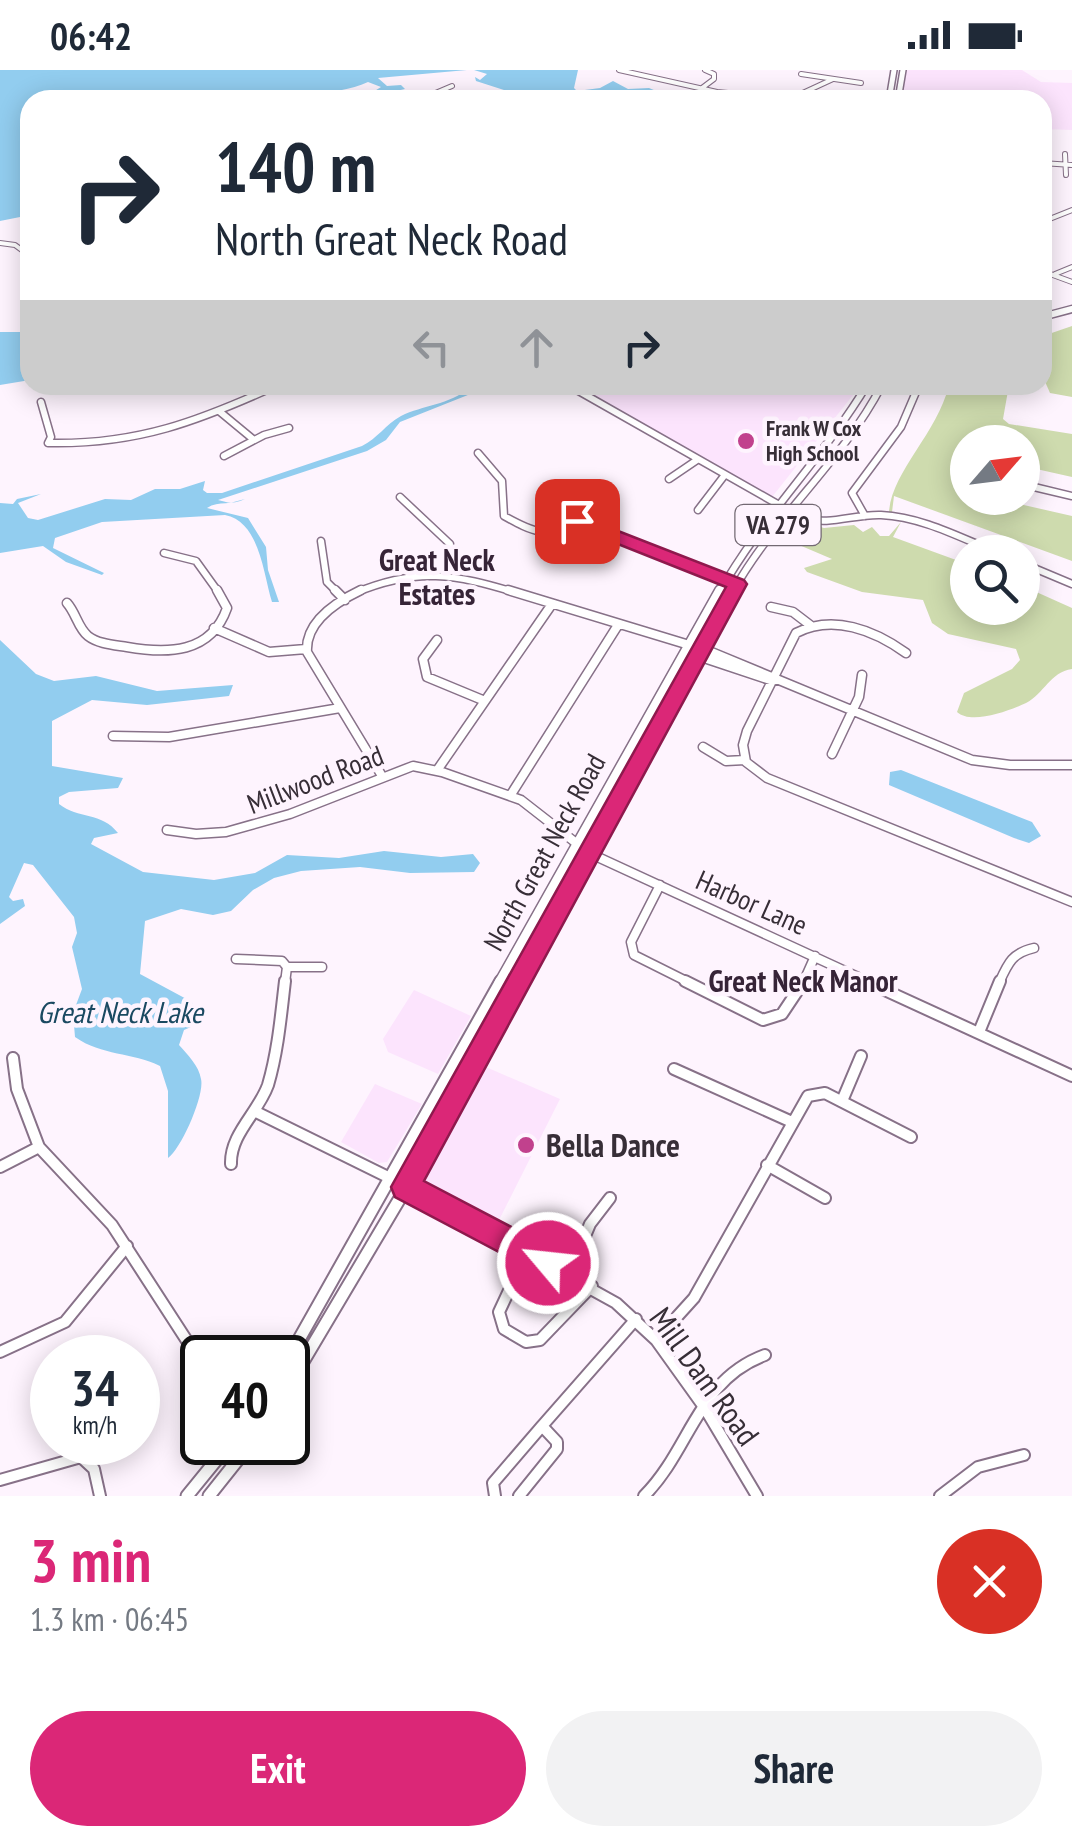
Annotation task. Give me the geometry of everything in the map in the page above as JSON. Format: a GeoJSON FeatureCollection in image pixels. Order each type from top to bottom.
{"type":"FeatureCollection","features":[{"type":"Feature","properties":{"kind":"main road","name":"North Great Neck Road"},"geometry":{"type":"LineString","coordinates":[[302,1335],[745,548],[848,420],[862,395]]}},
{"type":"Feature","properties":{"kind":"main road","name":"North Great Neck Road"},"geometry":{"type":"LineString","coordinates":[[310,1350],[406,1187],[752,558],[859,426],[876,395]]}},
{"type":"Feature","properties":{"kind":"main road"},"geometry":{"type":"LineString","coordinates":[[187,1496],[212,1465]]}},
{"type":"Feature","properties":{"kind":"main road"},"geometry":{"type":"LineString","coordinates":[[209,1496],[234,1465]]}},
{"type":"Feature","properties":{"kind":"street"},"geometry":{"type":"LineString","coordinates":[[619,70],[707,90]]}},
{"type":"Feature","properties":{"kind":"street"},"geometry":{"type":"LineString","coordinates":[[702,89],[714,79],[714,74],[704,70]]}},
{"type":"Feature","properties":{"kind":"street"},"geometry":{"type":"LineString","coordinates":[[801,74],[861,82]]}},
{"type":"Feature","properties":{"kind":"street"},"geometry":{"type":"LineString","coordinates":[[810,90],[834,79]]}},
{"type":"Feature","properties":{"kind":"street"},"geometry":{"type":"LineString","coordinates":[[443,90],[452,86]]}},
{"type":"Feature","properties":{"kind":"street"},"geometry":{"type":"LineString","coordinates":[[1065,154],[1069,164],[1066,175]]}},
{"type":"Feature","properties":{"kind":"street"},"geometry":{"type":"LineString","coordinates":[[1055,274],[1072,267]]}},
{"type":"Feature","properties":{"kind":"street"},"geometry":{"type":"LineString","coordinates":[[1052,273],[1072,282]]}},
{"type":"Feature","properties":{"kind":"street"},"geometry":{"type":"LineString","coordinates":[[40,402],[51,438],[48,444],[80,445],[149,438],[255,395]]}},
{"type":"Feature","properties":{"kind":"street"},"geometry":{"type":"LineString","coordinates":[[585,395],[788,512],[827,524],[865,516],[896,516],[950,535]]}},
{"type":"Feature","properties":{"kind":"street"},"geometry":{"type":"LineString","coordinates":[[865,516],[852,493],[901,427],[915,395]]}},
{"type":"Feature","properties":{"kind":"street"},"geometry":{"type":"LineString","coordinates":[[218,411],[254,440]]}},
{"type":"Feature","properties":{"kind":"street"},"geometry":{"type":"LineString","coordinates":[[224,456],[289,428]]}},
{"type":"Feature","properties":{"kind":"street"},"geometry":{"type":"LineString","coordinates":[[478,453],[502,481],[504,516],[553,536],[563,534],[577,521]]}},
{"type":"Feature","properties":{"kind":"street"},"geometry":{"type":"LineString","coordinates":[[669,479],[697,460]]}},
{"type":"Feature","properties":{"kind":"street"},"geometry":{"type":"LineString","coordinates":[[698,510],[724,476]]}},
{"type":"Feature","properties":{"kind":"street"},"geometry":{"type":"LineString","coordinates":[[1040,488],[1072,496]]}},
{"type":"Feature","properties":{"kind":"street"},"geometry":{"type":"LineString","coordinates":[[400,497],[450,544],[447,574]]}},
{"type":"Feature","properties":{"kind":"street"},"geometry":{"type":"LineString","coordinates":[[564,515],[737,584]]}},
{"type":"Feature","properties":{"kind":"street"},"geometry":{"type":"LineString","coordinates":[[321,541],[327,582],[345,600]]}},
{"type":"Feature","properties":{"kind":"street"},"geometry":{"type":"LineString","coordinates":[[67,603],[76,612],[83,632],[101,642],[179,652],[193,646],[224,620],[227,608],[196,559],[184,553],[164,554]]}},
{"type":"Feature","properties":{"kind":"street"},"geometry":{"type":"LineString","coordinates":[[1040,571],[1072,584]]}},
{"type":"Feature","properties":{"kind":"street"},"geometry":{"type":"LineString","coordinates":[[382,776],[306,649],[311,629],[345,600],[391,580],[447,574],[700,651],[707,659],[972,760],[1010,766],[1072,765]]}},
{"type":"Feature","properties":{"kind":"street"},"geometry":{"type":"LineString","coordinates":[[438,770],[552,604]]}},
{"type":"Feature","properties":{"kind":"street"},"geometry":{"type":"LineString","coordinates":[[771,607],[792,612],[810,625],[872,632],[890,639],[906,652]]}},
{"type":"Feature","properties":{"kind":"street"},"geometry":{"type":"LineString","coordinates":[[510,796],[618,625]]}},
{"type":"Feature","properties":{"kind":"street"},"geometry":{"type":"LineString","coordinates":[[810,625],[796,634],[744,738],[745,760],[751,769],[1072,902]]}},
{"type":"Feature","properties":{"kind":"street"},"geometry":{"type":"LineString","coordinates":[[214,628],[269,652],[306,649]]}},
{"type":"Feature","properties":{"kind":"street"},"geometry":{"type":"LineString","coordinates":[[437,640],[423,659],[427,677],[485,701]]}},
{"type":"Feature","properties":{"kind":"street"},"geometry":{"type":"LineString","coordinates":[[832,754],[863,686],[862,674]]}},
{"type":"Feature","properties":{"kind":"street"},"geometry":{"type":"LineString","coordinates":[[114,736],[181,736],[340,708]]}},
{"type":"Feature","properties":{"kind":"street"},"geometry":{"type":"LineString","coordinates":[[703,747],[726,760],[745,760]]}},
{"type":"Feature","properties":{"kind":"street","name":"Millwood Road"},"geometry":{"type":"LineString","coordinates":[[166,830],[184,836],[237,833],[413,766],[438,770],[533,807],[577,845]]}},
{"type":"Feature","properties":{"kind":"street","name":"Harbor Lane"},"geometry":{"type":"LineString","coordinates":[[577,845],[1072,1076]]}},
{"type":"Feature","properties":{"kind":"street"},"geometry":{"type":"LineString","coordinates":[[660,885],[631,942],[634,955],[764,1020],[774,1021],[785,1013],[815,956]]}},
{"type":"Feature","properties":{"kind":"street"},"geometry":{"type":"LineString","coordinates":[[979,1032],[1009,960],[1018,952],[1034,948]]}},
{"type":"Feature","properties":{"kind":"street"},"geometry":{"type":"LineString","coordinates":[[231,1164],[232,1145],[256,1112],[270,1074],[287,968],[282,960],[236,959]]}},
{"type":"Feature","properties":{"kind":"street"},"geometry":{"type":"LineString","coordinates":[[287,968],[322,967]]}},
{"type":"Feature","properties":{"kind":"street"},"geometry":{"type":"LineString","coordinates":[[842,1101],[862,1056]]}},
{"type":"Feature","properties":{"kind":"street"},"geometry":{"type":"LineString","coordinates":[[13,1058],[17,1089],[38,1147],[128,1246],[184,1335]]}},
{"type":"Feature","properties":{"kind":"street"},"geometry":{"type":"LineString","coordinates":[[674,1069],[792,1122]]}},
{"type":"Feature","properties":{"kind":"street"},"geometry":{"type":"LineString","coordinates":[[656,1340],[694,1298],[808,1096],[824,1093],[911,1138]]}},
{"type":"Feature","properties":{"kind":"street","name":"Mill Dam Road"},"geometry":{"type":"LineString","coordinates":[[256,1112],[392,1179],[592,1286],[636,1319],[704,1407],[757,1496]]}},
{"type":"Feature","properties":{"kind":"street"},"geometry":{"type":"LineString","coordinates":[[0,1168],[38,1147]]}},
{"type":"Feature","properties":{"kind":"street"},"geometry":{"type":"LineString","coordinates":[[766,1166],[825,1198]]}},
{"type":"Feature","properties":{"kind":"street"},"geometry":{"type":"LineString","coordinates":[[569,1274],[590,1224],[610,1198]]}},
{"type":"Feature","properties":{"kind":"street"},"geometry":{"type":"LineString","coordinates":[[0,1352],[65,1322],[128,1246]]}},
{"type":"Feature","properties":{"kind":"street"},"geometry":{"type":"LineString","coordinates":[[527,1252],[499,1312],[504,1330],[526,1342],[540,1340],[592,1286]]}},
{"type":"Feature","properties":{"kind":"street"},"geometry":{"type":"LineString","coordinates":[[494,1496],[493,1483],[636,1319]]}},
{"type":"Feature","properties":{"kind":"street"},"geometry":{"type":"LineString","coordinates":[[644,1496],[658,1485],[706,1398],[748,1360],[765,1355]]}},
{"type":"Feature","properties":{"kind":"street"},"geometry":{"type":"LineString","coordinates":[[519,1496],[557,1448],[557,1442],[542,1426]]}},
{"type":"Feature","properties":{"kind":"street"},"geometry":{"type":"LineString","coordinates":[[940,1496],[973,1468],[992,1458],[1024,1455]]}},
{"type":"Feature","properties":{"kind":"street"},"geometry":{"type":"LineString","coordinates":[[0,1480],[81,1457],[94,1469],[100,1496]]}},
{"type":"Feature","properties":{"kind":"shaded area"},"geometry":{"type":"Polygon","coordinates":[[[905,70],[1022,70],[1041,82],[1072,83],[1072,130],[1052,129],[1052,90],[903,90],[905,70]]]}},
{"type":"Feature","properties":{"kind":"shaded area","name":"Frank W Cox High School"},"geometry":{"type":"Polygon","coordinates":[[[594,395],[853,395],[772,497],[594,395]]]}},
{"type":"Feature","properties":{"kind":"shaded area"},"geometry":{"type":"Polygon","coordinates":[[[414,990],[471,1016],[438,1074],[388,1052],[383,1039],[414,990]]]}},
{"type":"Feature","properties":{"kind":"shaded area"},"geometry":{"type":"Polygon","coordinates":[[[486,1067],[560,1099],[498,1222],[422,1181],[486,1067]]]}},
{"type":"Feature","properties":{"kind":"shaded area"},"geometry":{"type":"Polygon","coordinates":[[[375,1084],[422,1104],[387,1162],[379,1163],[341,1142],[375,1084]]]}},
{"type":"Feature","properties":{"kind":"green space"},"geometry":{"type":"Polygon","coordinates":[[[1072,326],[1072,397],[1052,393],[1052,333],[1072,326]]]}},
{"type":"Feature","properties":{"kind":"green space"},"geometry":{"type":"Polygon","coordinates":[[[946,395],[1007,395],[1003,419],[1015,425],[950,425],[950,515],[1040,515],[1040,509],[1072,516],[1072,561],[1040,549],[1040,535],[1001,535],[894,496],[889,512],[898,482],[946,395]]]}},
{"type":"Feature","properties":{"kind":"green space"},"geometry":{"type":"Polygon","coordinates":[[[1040,429],[1072,434],[1072,477],[1040,470],[1040,429]]]}},
{"type":"Feature","properties":{"kind":"green space"},"geometry":{"type":"Polygon","coordinates":[[[791,519],[824,528],[854,525],[863,532],[872,527],[880,536],[889,536],[901,522],[893,537],[950,558],[950,625],[1040,625],[1040,594],[1072,608],[1072,669],[1058,674],[1019,706],[990,715],[963,716],[957,712],[964,693],[1012,669],[1020,660],[1016,649],[948,634],[932,623],[923,600],[862,592],[807,572],[804,568],[832,559],[778,536],[791,519]]]}},
{"type":"Feature","properties":{"kind":"water"},"geometry":{"type":"Polygon","coordinates":[[[0,70],[467,70],[378,78],[387,86],[401,85],[405,89],[401,90],[376,90],[381,87],[368,82],[340,90],[20,90],[20,217],[0,221],[0,70]]]}},
{"type":"Feature","properties":{"kind":"water"},"geometry":{"type":"Polygon","coordinates":[[[474,70],[578,70],[576,90],[504,90],[476,81],[475,77],[480,80],[487,74],[474,70]]]}},
{"type":"Feature","properties":{"kind":"water"},"geometry":{"type":"Polygon","coordinates":[[[613,81],[628,89],[654,90],[585,90],[613,81]]]}},
{"type":"Feature","properties":{"kind":"water"},"geometry":{"type":"Polygon","coordinates":[[[0,332],[20,332],[20,382],[0,385],[0,332]]]}},
{"type":"Feature","properties":{"kind":"water"},"geometry":{"type":"Polygon","coordinates":[[[458,395],[468,395],[400,422],[386,440],[367,451],[218,500],[229,503],[207,508],[248,518],[266,547],[268,570],[279,602],[272,602],[253,538],[246,527],[225,515],[102,522],[55,538],[53,548],[102,575],[66,562],[43,546],[0,553],[0,503],[13,504],[17,499],[41,494],[18,503],[28,518],[38,520],[105,499],[131,500],[155,489],[180,489],[205,481],[203,490],[207,493],[222,493],[362,446],[401,416],[458,395]]]}},
{"type":"Feature","properties":{"kind":"water","name":"Great Neck Lake"},"geometry":{"type":"Polygon","coordinates":[[[0,640],[36,674],[54,681],[96,676],[157,691],[233,685],[229,696],[147,705],[92,700],[52,721],[52,766],[123,778],[118,788],[69,792],[59,797],[59,804],[112,826],[118,833],[94,838],[91,844],[143,872],[214,880],[255,873],[287,855],[339,858],[384,851],[441,857],[473,854],[480,863],[474,872],[410,873],[360,867],[301,871],[274,878],[253,890],[231,911],[213,915],[181,909],[145,921],[140,974],[192,1002],[200,1023],[184,1030],[179,1045],[200,1074],[199,1097],[185,1133],[168,1158],[168,1091],[160,1066],[96,1048],[75,1037],[73,1013],[82,989],[72,947],[77,933],[74,917],[33,865],[24,863],[9,897],[13,901],[23,899],[25,906],[0,924],[0,640]]]}},
{"type":"Feature","properties":{"kind":"water"},"geometry":{"type":"Polygon","coordinates":[[[901,770],[1032,822],[1041,836],[1029,843],[1014,838],[889,785],[890,772],[901,770]]]}},
{"type":"Feature","properties":{"kind":"place","name":"Frank W Cox High School"},"geometry":{"type":"Point","coordinates":[746,441]}},
{"type":"Feature","properties":{"kind":"place","name":"Bella Dance"},"geometry":{"type":"Point","coordinates":[526,1145]}},
{"type":"Feature","properties":{"kind":"district","name":"Great Neck Estates"},"geometry":{"type":"Point","coordinates":[437,576]}},
{"type":"Feature","properties":{"kind":"district","name":"Great Neck Manor"},"geometry":{"type":"Point","coordinates":[803,980]}},
{"type":"Feature","properties":{"kind":"route"},"geometry":{"type":"LineString","coordinates":[[548,1263],[406,1187],[737,584],[577,521]]}}]}
